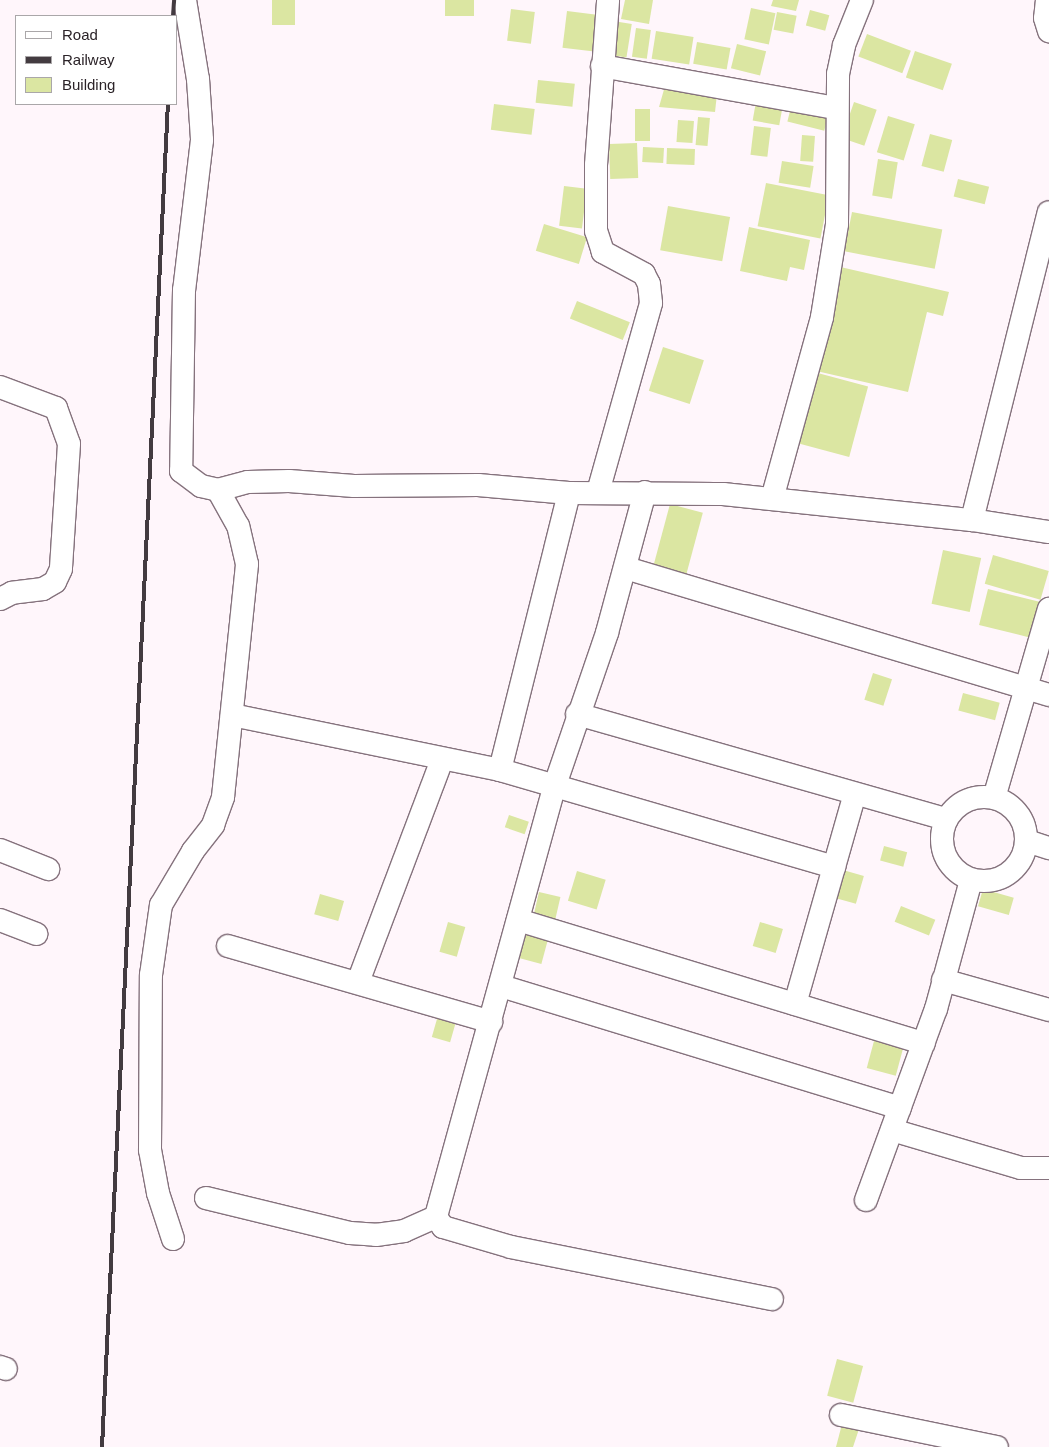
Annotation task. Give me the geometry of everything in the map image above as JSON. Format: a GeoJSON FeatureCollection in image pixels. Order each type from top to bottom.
{"type":"FeatureCollection","features":[{"type":"Feature","properties":{"kind":"street"},"geometry":{"type":"LineString","coordinates":[[185,0],[198,79],[202,140],[185,282],[181,471],[201,486],[218,490],[248,482],[289,481],[354,486],[478,485],[569,493],[645,492],[772,499],[972,520],[1049,532]]}},
{"type":"Feature","properties":{"kind":"street"},"geometry":{"type":"LineString","coordinates":[[598,492],[650,303],[649,284],[644,274],[603,252],[596,231],[602,66],[608,0]]}},
{"type":"Feature","properties":{"kind":"street"},"geometry":{"type":"LineString","coordinates":[[772,499],[810,364],[831,272],[837,224],[836,108],[838,74],[844,45],[862,0]]}},
{"type":"Feature","properties":{"kind":"street"},"geometry":{"type":"LineString","coordinates":[[1047,0],[1045,18],[1049,31]]}},
{"type":"Feature","properties":{"kind":"street"},"geometry":{"type":"LineString","coordinates":[[602,66],[836,108]]}},
{"type":"Feature","properties":{"kind":"street"},"geometry":{"type":"LineString","coordinates":[[972,520],[1049,212]]}},
{"type":"Feature","properties":{"kind":"street"},"geometry":{"type":"LineString","coordinates":[[0,387],[56,408],[69,444],[61,569],[55,582],[43,589],[12,593],[0,599]]}},
{"type":"Feature","properties":{"kind":"street"},"geometry":{"type":"LineString","coordinates":[[173,1239],[158,1193],[150,1150],[153,943],[161,905],[218,814],[232,715],[247,564],[238,526],[218,490]]}},
{"type":"Feature","properties":{"kind":"street"},"geometry":{"type":"LineString","coordinates":[[436,1217],[554,788],[578,714],[608,633],[645,492]]}},
{"type":"Feature","properties":{"kind":"street"},"geometry":{"type":"LineString","coordinates":[[500,770],[569,493]]}},
{"type":"Feature","properties":{"kind":"street"},"geometry":{"type":"LineString","coordinates":[[626,568],[1049,695]]}},
{"type":"Feature","properties":{"kind":"street"},"geometry":{"type":"LineString","coordinates":[[994,798],[1024,688],[1048,615]]}},
{"type":"Feature","properties":{"kind":"street"},"geometry":{"type":"LineString","coordinates":[[578,714],[946,819]]}},
{"type":"Feature","properties":{"kind":"street"},"geometry":{"type":"LineString","coordinates":[[232,715],[442,760],[500,770],[554,788],[834,868]]}},
{"type":"Feature","properties":{"kind":"street"},"geometry":{"type":"LineString","coordinates":[[358,982],[442,760]]}},
{"type":"Feature","properties":{"kind":"street"},"geometry":{"type":"LineString","coordinates":[[795,1004],[855,794]]}},
{"type":"Feature","properties":{"kind":"street"},"geometry":{"type":"LineString","coordinates":[[980,797],[994,798],[1008,804],[1018,814],[1026,841],[1020,861],[1005,876],[992,881],[971,880],[954,870],[946,859],[941,832],[946,819],[966,801],[980,797]]}},
{"type":"Feature","properties":{"kind":"street"},"geometry":{"type":"LineString","coordinates":[[1026,841],[1049,848]]}},
{"type":"Feature","properties":{"kind":"street"},"geometry":{"type":"LineString","coordinates":[[0,850],[48,869]]}},
{"type":"Feature","properties":{"kind":"street"},"geometry":{"type":"LineString","coordinates":[[866,1200],[924,1043],[971,880]]}},
{"type":"Feature","properties":{"kind":"street"},"geometry":{"type":"LineString","coordinates":[[0,920],[36,934]]}},
{"type":"Feature","properties":{"kind":"street"},"geometry":{"type":"LineString","coordinates":[[518,920],[924,1043]]}},
{"type":"Feature","properties":{"kind":"street"},"geometry":{"type":"LineString","coordinates":[[228,946],[358,982],[491,1022]]}},
{"type":"Feature","properties":{"kind":"street"},"geometry":{"type":"LineString","coordinates":[[943,980],[1049,1010]]}},
{"type":"Feature","properties":{"kind":"street"},"geometry":{"type":"LineString","coordinates":[[501,986],[900,1108]]}},
{"type":"Feature","properties":{"kind":"street"},"geometry":{"type":"LineString","coordinates":[[892,1130],[1021,1168],[1049,1168]]}},
{"type":"Feature","properties":{"kind":"street"},"geometry":{"type":"LineString","coordinates":[[206,1198],[350,1233],[404,1231],[436,1217]]}},
{"type":"Feature","properties":{"kind":"street"},"geometry":{"type":"LineString","coordinates":[[436,1217],[443,1227],[512,1247],[772,1299]]}},
{"type":"Feature","properties":{"kind":"street"},"geometry":{"type":"LineString","coordinates":[[841,1416],[997,1447]]}},
{"type":"Feature","properties":{"kind":"building"},"geometry":{"type":"Polygon","coordinates":[[[272,0],[295,0],[295,25],[272,25],[272,0]]]}},
{"type":"Feature","properties":{"kind":"building"},"geometry":{"type":"Polygon","coordinates":[[[445,0],[474,0],[474,16],[445,16],[445,0]]]}},
{"type":"Feature","properties":{"kind":"building"},"geometry":{"type":"Polygon","coordinates":[[[625,0],[653,0],[649,24],[621,19],[625,0]]]}},
{"type":"Feature","properties":{"kind":"building"},"geometry":{"type":"Polygon","coordinates":[[[773,0],[799,0],[796,11],[771,6],[773,0]]]}},
{"type":"Feature","properties":{"kind":"building"},"geometry":{"type":"Polygon","coordinates":[[[751,8],[775,13],[769,44],[744,39],[751,8]]]}},
{"type":"Feature","properties":{"kind":"building"},"geometry":{"type":"Polygon","coordinates":[[[511,9],[535,12],[531,44],[507,41],[511,9]]]}},
{"type":"Feature","properties":{"kind":"building"},"geometry":{"type":"Polygon","coordinates":[[[810,10],[829,15],[825,31],[806,25],[810,10]]]}},
{"type":"Feature","properties":{"kind":"building"},"geometry":{"type":"Polygon","coordinates":[[[567,11],[599,15],[594,52],[562,48],[567,11]]]}},
{"type":"Feature","properties":{"kind":"building"},"geometry":{"type":"Polygon","coordinates":[[[777,12],[797,16],[793,33],[774,30],[777,12]]]}},
{"type":"Feature","properties":{"kind":"building"},"geometry":{"type":"Polygon","coordinates":[[[613,21],[632,24],[626,58],[608,55],[613,21]]]}},
{"type":"Feature","properties":{"kind":"building"},"geometry":{"type":"Polygon","coordinates":[[[636,28],[651,30],[647,59],[632,57],[636,28]]]}},
{"type":"Feature","properties":{"kind":"building"},"geometry":{"type":"Polygon","coordinates":[[[656,31],[694,37],[689,65],[652,59],[656,31]]]}},
{"type":"Feature","properties":{"kind":"building"},"geometry":{"type":"Polygon","coordinates":[[[867,34],[911,51],[902,73],[858,56],[867,34]]]}},
{"type":"Feature","properties":{"kind":"building"},"geometry":{"type":"Polygon","coordinates":[[[697,42],[730,48],[727,70],[693,64],[697,42]]]}},
{"type":"Feature","properties":{"kind":"building"},"geometry":{"type":"Polygon","coordinates":[[[737,44],[766,51],[760,76],[731,68],[737,44]]]}},
{"type":"Feature","properties":{"kind":"building"},"geometry":{"type":"Polygon","coordinates":[[[915,51],[952,64],[943,90],[906,77],[915,51]]]}},
{"type":"Feature","properties":{"kind":"building"},"geometry":{"type":"Polygon","coordinates":[[[538,80],[575,84],[572,107],[536,103],[538,80]]]}},
{"type":"Feature","properties":{"kind":"building"},"geometry":{"type":"Polygon","coordinates":[[[665,86],[717,94],[715,112],[659,107],[665,86]]]}},
{"type":"Feature","properties":{"kind":"building"},"geometry":{"type":"Polygon","coordinates":[[[757,96],[784,101],[779,125],[753,121],[757,96]]]}},
{"type":"Feature","properties":{"kind":"building"},"geometry":{"type":"Polygon","coordinates":[[[854,102],[877,110],[864,146],[842,138],[854,102]]]}},
{"type":"Feature","properties":{"kind":"building"},"geometry":{"type":"Polygon","coordinates":[[[792,103],[829,112],[824,131],[787,121],[792,103]]]}},
{"type":"Feature","properties":{"kind":"building"},"geometry":{"type":"Polygon","coordinates":[[[494,104],[535,109],[532,135],[491,130],[494,104]]]}},
{"type":"Feature","properties":{"kind":"building"},"geometry":{"type":"Polygon","coordinates":[[[635,109],[650,109],[650,141],[635,141],[635,109]]]}},
{"type":"Feature","properties":{"kind":"building"},"geometry":{"type":"Polygon","coordinates":[[[888,116],[915,124],[904,161],[877,152],[888,116]]]}},
{"type":"Feature","properties":{"kind":"building"},"geometry":{"type":"Polygon","coordinates":[[[698,117],[710,118],[708,146],[696,145],[698,117]]]}},
{"type":"Feature","properties":{"kind":"building"},"geometry":{"type":"Polygon","coordinates":[[[678,120],[694,121],[692,143],[676,142],[678,120]]]}},
{"type":"Feature","properties":{"kind":"building"},"geometry":{"type":"Polygon","coordinates":[[[754,126],[771,128],[767,157],[750,155],[754,126]]]}},
{"type":"Feature","properties":{"kind":"building"},"geometry":{"type":"Polygon","coordinates":[[[930,134],[952,140],[944,172],[921,166],[930,134]]]}},
{"type":"Feature","properties":{"kind":"building"},"geometry":{"type":"Polygon","coordinates":[[[802,135],[815,136],[813,162],[800,161],[802,135]]]}},
{"type":"Feature","properties":{"kind":"building"},"geometry":{"type":"Polygon","coordinates":[[[637,143],[638,178],[610,179],[609,144],[637,143]]]}},
{"type":"Feature","properties":{"kind":"building"},"geometry":{"type":"Polygon","coordinates":[[[643,147],[664,148],[663,163],[642,162],[643,147]]]}},
{"type":"Feature","properties":{"kind":"building"},"geometry":{"type":"Polygon","coordinates":[[[667,148],[695,149],[694,165],[666,164],[667,148]]]}},
{"type":"Feature","properties":{"kind":"building"},"geometry":{"type":"Polygon","coordinates":[[[878,159],[898,162],[892,199],[872,196],[878,159]]]}},
{"type":"Feature","properties":{"kind":"building"},"geometry":{"type":"Polygon","coordinates":[[[782,161],[814,166],[810,188],[779,183],[782,161]]]}},
{"type":"Feature","properties":{"kind":"building"},"geometry":{"type":"Polygon","coordinates":[[[958,179],[989,187],[985,204],[954,196],[958,179]]]}},
{"type":"Feature","properties":{"kind":"building"},"geometry":{"type":"Polygon","coordinates":[[[766,183],[829,195],[820,238],[758,226],[766,183]]]}},
{"type":"Feature","properties":{"kind":"building"},"geometry":{"type":"Polygon","coordinates":[[[564,186],[587,189],[582,229],[559,226],[564,186]]]}},
{"type":"Feature","properties":{"kind":"building"},"geometry":{"type":"Polygon","coordinates":[[[668,206],[730,217],[722,261],[660,250],[668,206]]]}},
{"type":"Feature","properties":{"kind":"building"},"geometry":{"type":"Polygon","coordinates":[[[852,212],[942,230],[935,269],[844,251],[852,212]]]}},
{"type":"Feature","properties":{"kind":"building"},"geometry":{"type":"Polygon","coordinates":[[[544,224],[587,237],[579,264],[536,251],[544,224]]]}},
{"type":"Feature","properties":{"kind":"building"},"geometry":{"type":"Polygon","coordinates":[[[749,227],[810,240],[804,270],[790,267],[787,281],[740,271],[749,227]]]}},
{"type":"Feature","properties":{"kind":"building"},"geometry":{"type":"Polygon","coordinates":[[[836,266],[949,292],[943,316],[927,312],[908,392],[812,370],[836,266]]]}},
{"type":"Feature","properties":{"kind":"building"},"geometry":{"type":"Polygon","coordinates":[[[577,301],[630,322],[623,340],[570,319],[577,301]]]}},
{"type":"Feature","properties":{"kind":"building"},"geometry":{"type":"Polygon","coordinates":[[[663,347],[704,360],[690,404],[649,391],[663,347]]]}},
{"type":"Feature","properties":{"kind":"building"},"geometry":{"type":"Polygon","coordinates":[[[814,372],[868,386],[849,457],[795,443],[814,372]]]}},
{"type":"Feature","properties":{"kind":"building"},"geometry":{"type":"Polygon","coordinates":[[[670,504],[703,513],[686,575],[653,566],[670,504]]]}},
{"type":"Feature","properties":{"kind":"building"},"geometry":{"type":"Polygon","coordinates":[[[943,550],[981,558],[970,612],[932,604],[943,550]]]}},
{"type":"Feature","properties":{"kind":"building"},"geometry":{"type":"Polygon","coordinates":[[[993,555],[1049,571],[1040,600],[985,584],[993,555]]]}},
{"type":"Feature","properties":{"kind":"building"},"geometry":{"type":"Polygon","coordinates":[[[988,589],[1040,602],[1031,638],[979,625],[988,589]]]}},
{"type":"Feature","properties":{"kind":"building"},"geometry":{"type":"Polygon","coordinates":[[[873,673],[892,679],[883,706],[864,700],[873,673]]]}},
{"type":"Feature","properties":{"kind":"building"},"geometry":{"type":"Polygon","coordinates":[[[963,693],[1000,703],[995,720],[958,710],[963,693]]]}},
{"type":"Feature","properties":{"kind":"building"},"geometry":{"type":"Polygon","coordinates":[[[509,815],[529,822],[525,834],[505,827],[509,815]]]}},
{"type":"Feature","properties":{"kind":"building"},"geometry":{"type":"Polygon","coordinates":[[[884,846],[907,852],[903,867],[880,860],[884,846]]]}},
{"type":"Feature","properties":{"kind":"building"},"geometry":{"type":"Polygon","coordinates":[[[836,868],[864,876],[856,904],[828,896],[836,868]]]}},
{"type":"Feature","properties":{"kind":"building"},"geometry":{"type":"Polygon","coordinates":[[[577,871],[606,880],[597,909],[568,901],[577,871]]]}},
{"type":"Feature","properties":{"kind":"building"},"geometry":{"type":"Polygon","coordinates":[[[983,889],[1014,898],[1009,915],[978,906],[983,889]]]}},
{"type":"Feature","properties":{"kind":"building"},"geometry":{"type":"Polygon","coordinates":[[[539,892],[560,897],[553,928],[532,923],[539,892]]]}},
{"type":"Feature","properties":{"kind":"building"},"geometry":{"type":"Polygon","coordinates":[[[320,894],[344,901],[338,921],[314,914],[320,894]]]}},
{"type":"Feature","properties":{"kind":"building"},"geometry":{"type":"Polygon","coordinates":[[[901,906],[935,920],[929,936],[895,922],[901,906]]]}},
{"type":"Feature","properties":{"kind":"building"},"geometry":{"type":"Polygon","coordinates":[[[448,922],[465,927],[457,957],[439,952],[448,922]]]}},
{"type":"Feature","properties":{"kind":"building"},"geometry":{"type":"Polygon","coordinates":[[[760,922],[783,929],[776,953],[753,946],[760,922]]]}},
{"type":"Feature","properties":{"kind":"building"},"geometry":{"type":"Polygon","coordinates":[[[522,932],[548,939],[541,964],[515,957],[522,932]]]}},
{"type":"Feature","properties":{"kind":"building"},"geometry":{"type":"Polygon","coordinates":[[[439,1012],[457,1017],[450,1042],[432,1037],[439,1012]]]}},
{"type":"Feature","properties":{"kind":"building"},"geometry":{"type":"Polygon","coordinates":[[[874,1041],[903,1049],[896,1076],[867,1068],[874,1041]]]}},
{"type":"Feature","properties":{"kind":"building"},"geometry":{"type":"Polygon","coordinates":[[[837,1359],[863,1366],[853,1403],[827,1396],[837,1359]]]}},
{"type":"Feature","properties":{"kind":"building"},"geometry":{"type":"Polygon","coordinates":[[[842,1424],[859,1429],[853,1447],[836,1447],[842,1424]]]}},
{"type":"Feature","properties":{"kind":"railway"},"geometry":{"type":"LineString","coordinates":[[173,15],[174,0]]}},
{"type":"Feature","properties":{"kind":"railway"},"geometry":{"type":"LineString","coordinates":[[102,1447],[168,105]]}}]}
